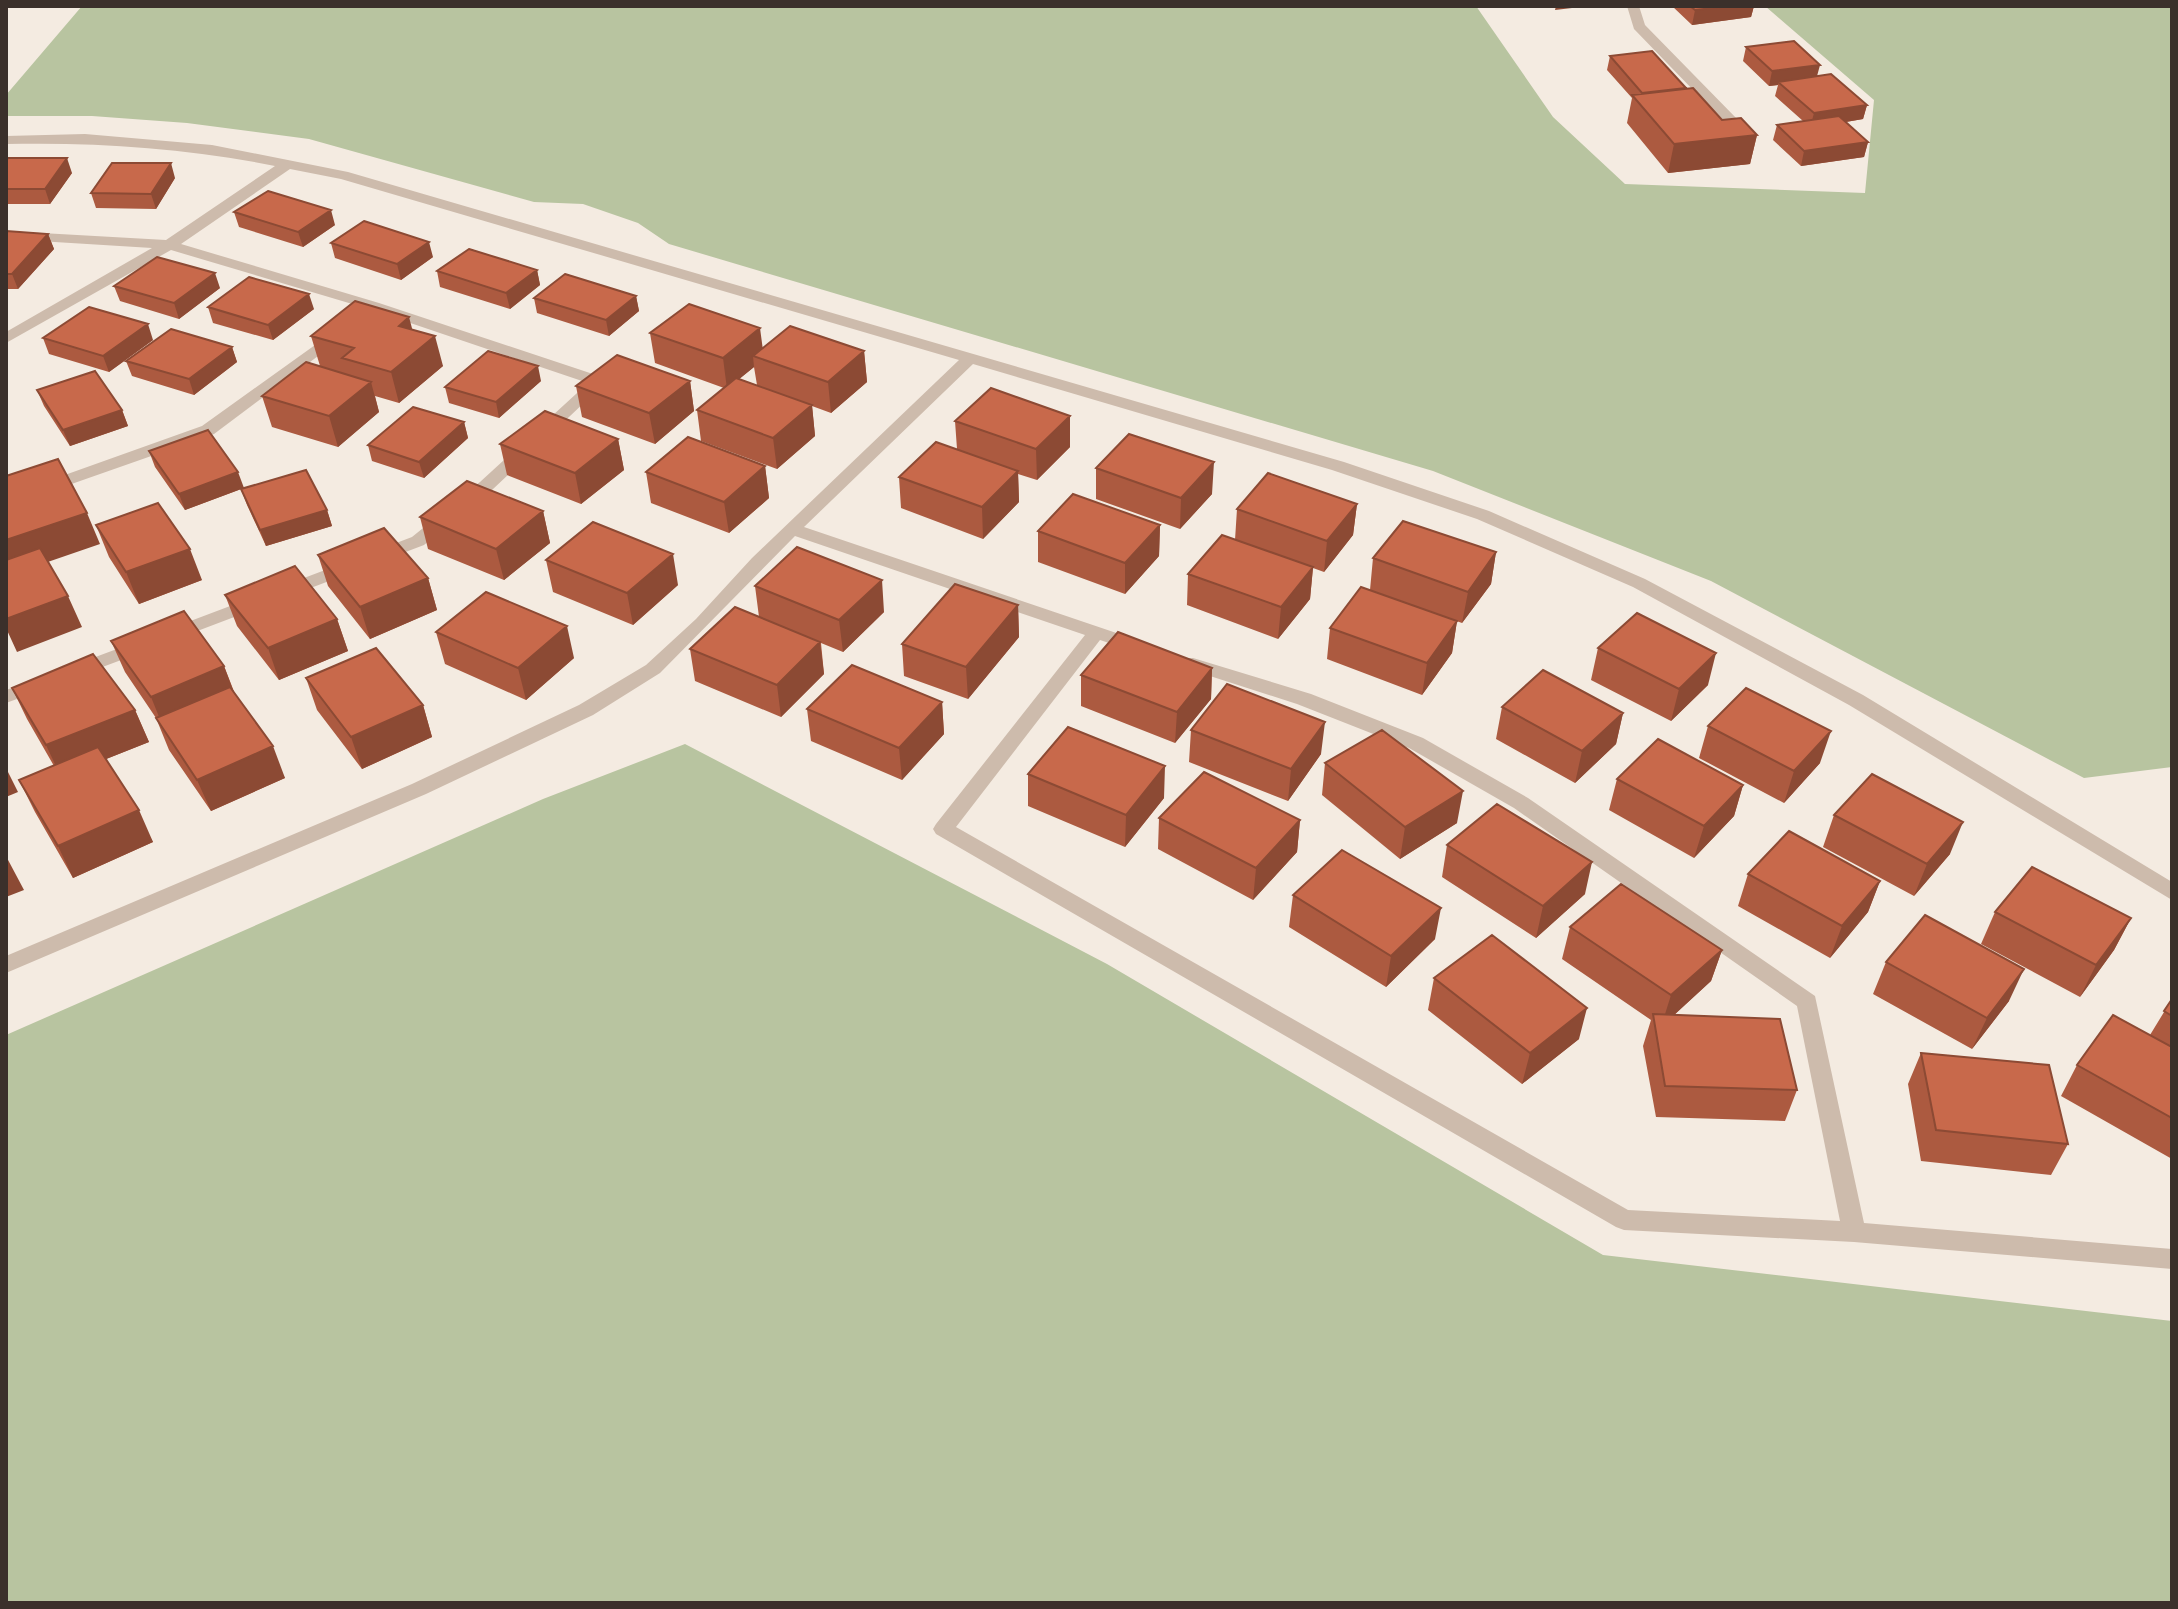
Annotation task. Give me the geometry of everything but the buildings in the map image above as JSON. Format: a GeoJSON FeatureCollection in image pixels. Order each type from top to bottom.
{"type":"FeatureCollection","features":[{"type":"Feature","properties":{"kind":"street"},"geometry":{"type":"LineString","coordinates":[[1633,6],[1639,26],[1734,124]]}},
{"type":"Feature","properties":{"kind":"street"},"geometry":{"type":"LineString","coordinates":[[6,140],[85,138],[212,149],[343,175],[1353,471],[1483,515],[1639,583],[1856,700],[2172,892]]}},
{"type":"Feature","properties":{"kind":"street"},"geometry":{"type":"LineString","coordinates":[[6,338],[169,245],[287,164]]}},
{"type":"Feature","properties":{"kind":"street"},"geometry":{"type":"LineString","coordinates":[[6,235],[169,245],[361,316],[599,381],[486,486],[418,541],[6,697]]}},
{"type":"Feature","properties":{"kind":"street"},"geometry":{"type":"LineString","coordinates":[[6,502],[208,430],[361,316]]}},
{"type":"Feature","properties":{"kind":"street"},"geometry":{"type":"LineString","coordinates":[[6,965],[419,789],[586,710],[653,669],[792,529],[970,358]]}},
{"type":"Feature","properties":{"kind":"street"},"geometry":{"type":"LineString","coordinates":[[792,529],[1096,633],[1304,699],[1416,743],[1521,803],[1807,1002],[1854,1232]]}},
{"type":"Feature","properties":{"kind":"street"},"geometry":{"type":"LineString","coordinates":[[1096,633],[943,829],[1624,1220],[1854,1232],[2172,1259]]}},
{"type":"Feature","properties":{"kind":"green space"},"geometry":{"type":"Polygon","coordinates":[[[82,6],[1476,6],[1553,117],[1625,184],[1865,193],[1874,100],[1765,6],[2172,6],[2172,767],[2084,778],[1711,581],[1433,471],[669,244],[638,223],[583,204],[534,202],[309,139],[187,123],[92,116],[6,116],[6,95],[82,6]]]}},
{"type":"Feature","properties":{"kind":"green space"},"geometry":{"type":"Polygon","coordinates":[[[685,744],[1107,964],[1603,1255],[2172,1321],[2172,1603],[6,1603],[6,1035],[543,799],[685,744]]]}}]}
